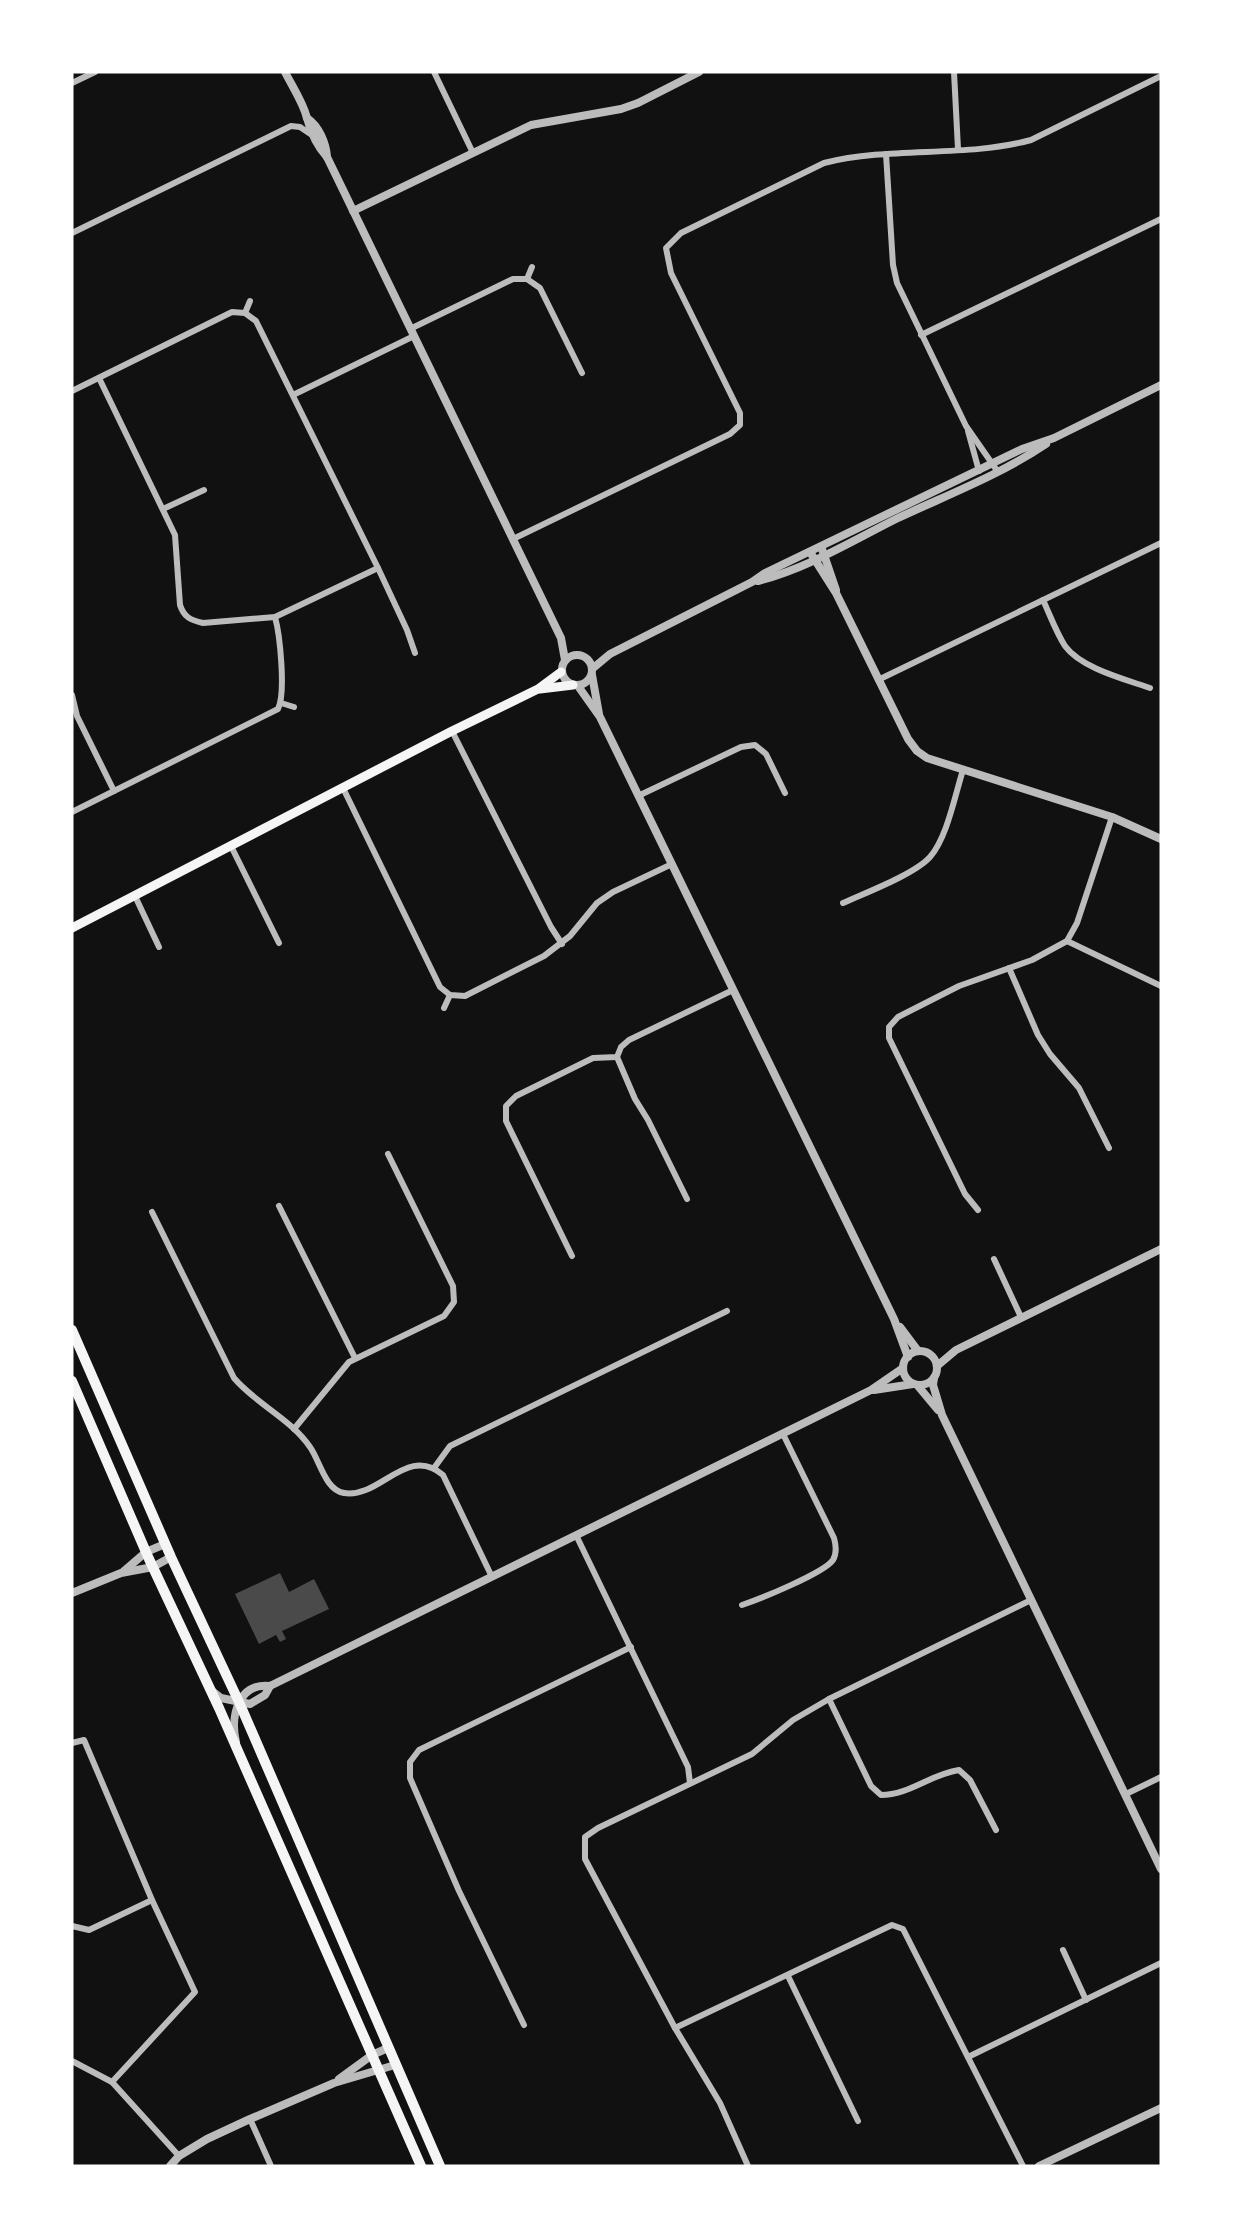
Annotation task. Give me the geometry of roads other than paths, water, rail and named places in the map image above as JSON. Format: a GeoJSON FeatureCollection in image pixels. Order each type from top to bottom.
{"type":"FeatureCollection","features":[{"type":"Feature","properties":{"kind":"main road"},"geometry":{"type":"LineString","coordinates":[[72,928],[538,689],[561,672]]}},
{"type":"Feature","properties":{"kind":"main road"},"geometry":{"type":"LineString","coordinates":[[538,689],[576,685]]}},
{"type":"Feature","properties":{"kind":"main road"},"geometry":{"type":"LineString","coordinates":[[72,1330],[170,1557],[239,1702],[440,2166]]}},
{"type":"Feature","properties":{"kind":"main road"},"geometry":{"type":"LineString","coordinates":[[72,1381],[421,2166]]}},
{"type":"Feature","properties":{"kind":"street"},"geometry":{"type":"LineString","coordinates":[[72,83],[95,72]]}},
{"type":"Feature","properties":{"kind":"street"},"geometry":{"type":"LineString","coordinates":[[285,72],[307,118],[308,127],[327,157],[561,638],[565,660],[561,672],[565,680],[576,685],[600,717],[894,1319],[908,1357]]}},
{"type":"Feature","properties":{"kind":"street"},"geometry":{"type":"LineString","coordinates":[[434,72],[473,153]]}},
{"type":"Feature","properties":{"kind":"street"},"geometry":{"type":"LineString","coordinates":[[353,211],[531,125],[621,109],[699,72]]}},
{"type":"Feature","properties":{"kind":"street"},"geometry":{"type":"LineString","coordinates":[[954,72],[958,149]]}},
{"type":"Feature","properties":{"kind":"street"},"geometry":{"type":"LineString","coordinates":[[666,248],[681,233],[824,163],[847,157],[1009,146],[1031,140],[1161,76]]}},
{"type":"Feature","properties":{"kind":"street"},"geometry":{"type":"LineString","coordinates":[[307,118],[314,123],[326,147],[327,157]]}},
{"type":"Feature","properties":{"kind":"street"},"geometry":{"type":"LineString","coordinates":[[72,233],[290,127],[300,127],[312,135]]}},
{"type":"Feature","properties":{"kind":"street"},"geometry":{"type":"LineString","coordinates":[[886,154],[893,265],[897,283],[967,426],[996,467]]}},
{"type":"Feature","properties":{"kind":"street"},"geometry":{"type":"LineString","coordinates":[[921,335],[1161,219]]}},
{"type":"Feature","properties":{"kind":"street"},"geometry":{"type":"LineString","coordinates":[[657,244],[666,248]]}},
{"type":"Feature","properties":{"kind":"street"},"geometry":{"type":"LineString","coordinates":[[513,539],[730,434],[740,425],[740,413],[671,273],[666,248]]}},
{"type":"Feature","properties":{"kind":"street"},"geometry":{"type":"LineString","coordinates":[[527,279],[532,267]]}},
{"type":"Feature","properties":{"kind":"street"},"geometry":{"type":"LineString","coordinates":[[293,395],[513,279],[527,279],[540,288],[582,373]]}},
{"type":"Feature","properties":{"kind":"street"},"geometry":{"type":"LineString","coordinates":[[245,313],[250,301]]}},
{"type":"Feature","properties":{"kind":"street"},"geometry":{"type":"LineString","coordinates":[[72,391],[232,312],[245,313],[256,321],[408,630],[415,653]]}},
{"type":"Feature","properties":{"kind":"street"},"geometry":{"type":"LineString","coordinates":[[99,378],[175,535],[180,605],[183,614],[191,621],[202,624],[275,618],[378,568]]}},
{"type":"Feature","properties":{"kind":"street"},"geometry":{"type":"LineString","coordinates":[[576,685],[587,682],[592,671],[610,654],[752,582],[769,578],[996,467],[1027,457],[1054,438],[1161,385]]}},
{"type":"Feature","properties":{"kind":"street"},"geometry":{"type":"LineString","coordinates":[[967,426],[982,475]]}},
{"type":"Feature","properties":{"kind":"street"},"geometry":{"type":"LineString","coordinates":[[163,509],[204,490]]}},
{"type":"Feature","properties":{"kind":"street"},"geometry":{"type":"LineString","coordinates":[[878,680],[1161,543]]}},
{"type":"Feature","properties":{"kind":"street"},"geometry":{"type":"LineString","coordinates":[[822,550],[836,593]]}},
{"type":"Feature","properties":{"kind":"street"},"geometry":{"type":"LineString","coordinates":[[812,556],[836,593],[908,739],[917,751],[927,758],[1112,817],[1161,839]]}},
{"type":"Feature","properties":{"kind":"street"},"geometry":{"type":"LineString","coordinates":[[1043,600],[1065,645],[1075,656],[1085,663],[1150,688]]}},
{"type":"Feature","properties":{"kind":"street"},"geometry":{"type":"LineString","coordinates":[[72,811],[273,713],[281,703],[280,636],[275,618]]}},
{"type":"Feature","properties":{"kind":"street"},"geometry":{"type":"LineString","coordinates":[[561,638],[584,657],[592,671],[600,717]]}},
{"type":"Feature","properties":{"kind":"street"},"geometry":{"type":"LineString","coordinates":[[565,660],[572,655],[584,657],[610,654]]}},
{"type":"Feature","properties":{"kind":"street"},"geometry":{"type":"LineString","coordinates":[[72,695],[78,716],[114,791]]}},
{"type":"Feature","properties":{"kind":"street"},"geometry":{"type":"LineString","coordinates":[[281,703],[294,708]]}},
{"type":"Feature","properties":{"kind":"street"},"geometry":{"type":"LineString","coordinates":[[452,731],[562,944]]}},
{"type":"Feature","properties":{"kind":"street"},"geometry":{"type":"LineString","coordinates":[[638,796],[741,747],[755,745],[766,754],[785,793]]}},
{"type":"Feature","properties":{"kind":"street"},"geometry":{"type":"LineString","coordinates":[[843,904],[918,866],[930,857],[939,842],[963,770]]}},
{"type":"Feature","properties":{"kind":"street"},"geometry":{"type":"LineString","coordinates":[[343,788],[440,987],[450,995],[466,996],[544,956],[562,944],[597,903],[613,892],[672,864]]}},
{"type":"Feature","properties":{"kind":"street"},"geometry":{"type":"LineString","coordinates":[[978,1210],[965,1194],[889,1038],[889,1027],[898,1017],[959,986],[1032,960],[1067,941],[1077,923],[1112,817]]}},
{"type":"Feature","properties":{"kind":"street"},"geometry":{"type":"LineString","coordinates":[[231,846],[279,943]]}},
{"type":"Feature","properties":{"kind":"street"},"geometry":{"type":"LineString","coordinates":[[135,896],[159,947]]}},
{"type":"Feature","properties":{"kind":"street"},"geometry":{"type":"LineString","coordinates":[[1067,941],[1161,986]]}},
{"type":"Feature","properties":{"kind":"street"},"geometry":{"type":"LineString","coordinates":[[1009,968],[1015,988],[1038,1035],[1050,1054],[1079,1088],[1109,1148]]}},
{"type":"Feature","properties":{"kind":"street"},"geometry":{"type":"LineString","coordinates":[[687,1199],[635,1099],[617,1057],[621,1047],[629,1041],[733,990]]}},
{"type":"Feature","properties":{"kind":"street"},"geometry":{"type":"LineString","coordinates":[[444,1008],[450,995]]}},
{"type":"Feature","properties":{"kind":"street"},"geometry":{"type":"LineString","coordinates":[[572,1256],[506,1121],[506,1106],[516,1096],[593,1058],[617,1057]]}},
{"type":"Feature","properties":{"kind":"street"},"geometry":{"type":"LineString","coordinates":[[294,1429],[344,1367],[355,1358],[444,1316],[454,1303],[453,1286],[388,1154]]}},
{"type":"Feature","properties":{"kind":"street"},"geometry":{"type":"LineString","coordinates":[[279,1206],[355,1358]]}},
{"type":"Feature","properties":{"kind":"street"},"geometry":{"type":"LineString","coordinates":[[152,1212],[234,1378],[294,1429],[312,1449],[328,1482],[341,1493],[358,1493],[411,1466],[425,1464],[434,1468],[443,1475],[492,1577]]}},
{"type":"Feature","properties":{"kind":"street"},"geometry":{"type":"LineString","coordinates":[[1161,1249],[956,1350],[937,1366],[933,1385],[942,1415],[1161,1868]]}},
{"type":"Feature","properties":{"kind":"street"},"geometry":{"type":"LineString","coordinates":[[993,1259],[1021,1317]]}},
{"type":"Feature","properties":{"kind":"street"},"geometry":{"type":"LineString","coordinates":[[434,1468],[450,1446],[727,1311]]}},
{"type":"Feature","properties":{"kind":"street"},"geometry":{"type":"LineString","coordinates":[[894,1319],[918,1351],[930,1354],[956,1350]]}},
{"type":"Feature","properties":{"kind":"street"},"geometry":{"type":"LineString","coordinates":[[240,1758],[234,1720],[245,1692],[261,1685],[270,1686],[871,1390],[903,1368],[908,1357],[918,1351]]}},
{"type":"Feature","properties":{"kind":"street"},"geometry":{"type":"LineString","coordinates":[[930,1354],[937,1366]]}},
{"type":"Feature","properties":{"kind":"street"},"geometry":{"type":"LineString","coordinates":[[903,1368],[906,1379],[916,1385],[942,1415]]}},
{"type":"Feature","properties":{"kind":"street"},"geometry":{"type":"LineString","coordinates":[[871,1390],[930,1383],[934,1378]]}},
{"type":"Feature","properties":{"kind":"street"},"geometry":{"type":"LineString","coordinates":[[742,1605],[763,1598],[825,1567],[834,1559],[834,1538],[783,1434]]}},
{"type":"Feature","properties":{"kind":"street"},"geometry":{"type":"LineString","coordinates":[[576,1535],[688,1767],[690,1783]]}},
{"type":"Feature","properties":{"kind":"street"},"geometry":{"type":"LineString","coordinates":[[121,1573],[146,1552],[165,1544]]}},
{"type":"Feature","properties":{"kind":"street"},"geometry":{"type":"LineString","coordinates":[[72,1593],[121,1573],[153,1567],[170,1557]]}},
{"type":"Feature","properties":{"kind":"street"},"geometry":{"type":"LineString","coordinates":[[748,2166],[716,2094],[675,2028],[585,1858],[585,1837],[597,1828],[752,1754],[793,1720],[829,1699],[1031,1600]]}},
{"type":"Feature","properties":{"kind":"street"},"geometry":{"type":"LineString","coordinates":[[524,2025],[459,1891],[410,1779],[410,1762],[419,1751],[631,1647]]}},
{"type":"Feature","properties":{"kind":"street"},"geometry":{"type":"LineString","coordinates":[[211,1690],[221,1698],[250,1704],[265,1695],[270,1686]]}},
{"type":"Feature","properties":{"kind":"street"},"geometry":{"type":"LineString","coordinates":[[829,1699],[871,1786],[881,1795],[897,1795],[945,1772],[959,1770],[970,1780],[996,1830]]}},
{"type":"Feature","properties":{"kind":"street"},"geometry":{"type":"LineString","coordinates":[[72,1743],[84,1740],[152,1900],[195,1992],[112,2082]]}},
{"type":"Feature","properties":{"kind":"street"},"geometry":{"type":"LineString","coordinates":[[1126,1794],[1161,1777]]}},
{"type":"Feature","properties":{"kind":"street"},"geometry":{"type":"LineString","coordinates":[[72,1926],[89,1930],[152,1900]]}},
{"type":"Feature","properties":{"kind":"street"},"geometry":{"type":"LineString","coordinates":[[675,2028],[892,1925],[903,1929],[1023,2166]]}},
{"type":"Feature","properties":{"kind":"street"},"geometry":{"type":"LineString","coordinates":[[1063,1950],[1086,2000]]}},
{"type":"Feature","properties":{"kind":"street"},"geometry":{"type":"LineString","coordinates":[[968,2057],[1161,1964]]}},
{"type":"Feature","properties":{"kind":"street"},"geometry":{"type":"LineString","coordinates":[[788,1976],[858,2121]]}},
{"type":"Feature","properties":{"kind":"street"},"geometry":{"type":"LineString","coordinates":[[334,2083],[372,2055],[388,2048]]}},
{"type":"Feature","properties":{"kind":"street"},"geometry":{"type":"LineString","coordinates":[[72,2061],[112,2082],[179,2156]]}},
{"type":"Feature","properties":{"kind":"street"},"geometry":{"type":"LineString","coordinates":[[170,2166],[179,2156],[207,2139],[250,2119],[334,2083],[395,2065]]}},
{"type":"Feature","properties":{"kind":"street"},"geometry":{"type":"LineString","coordinates":[[1040,2166],[1161,2108]]}},
{"type":"Feature","properties":{"kind":"street"},"geometry":{"type":"LineString","coordinates":[[250,2119],[271,2166]]}}]}
